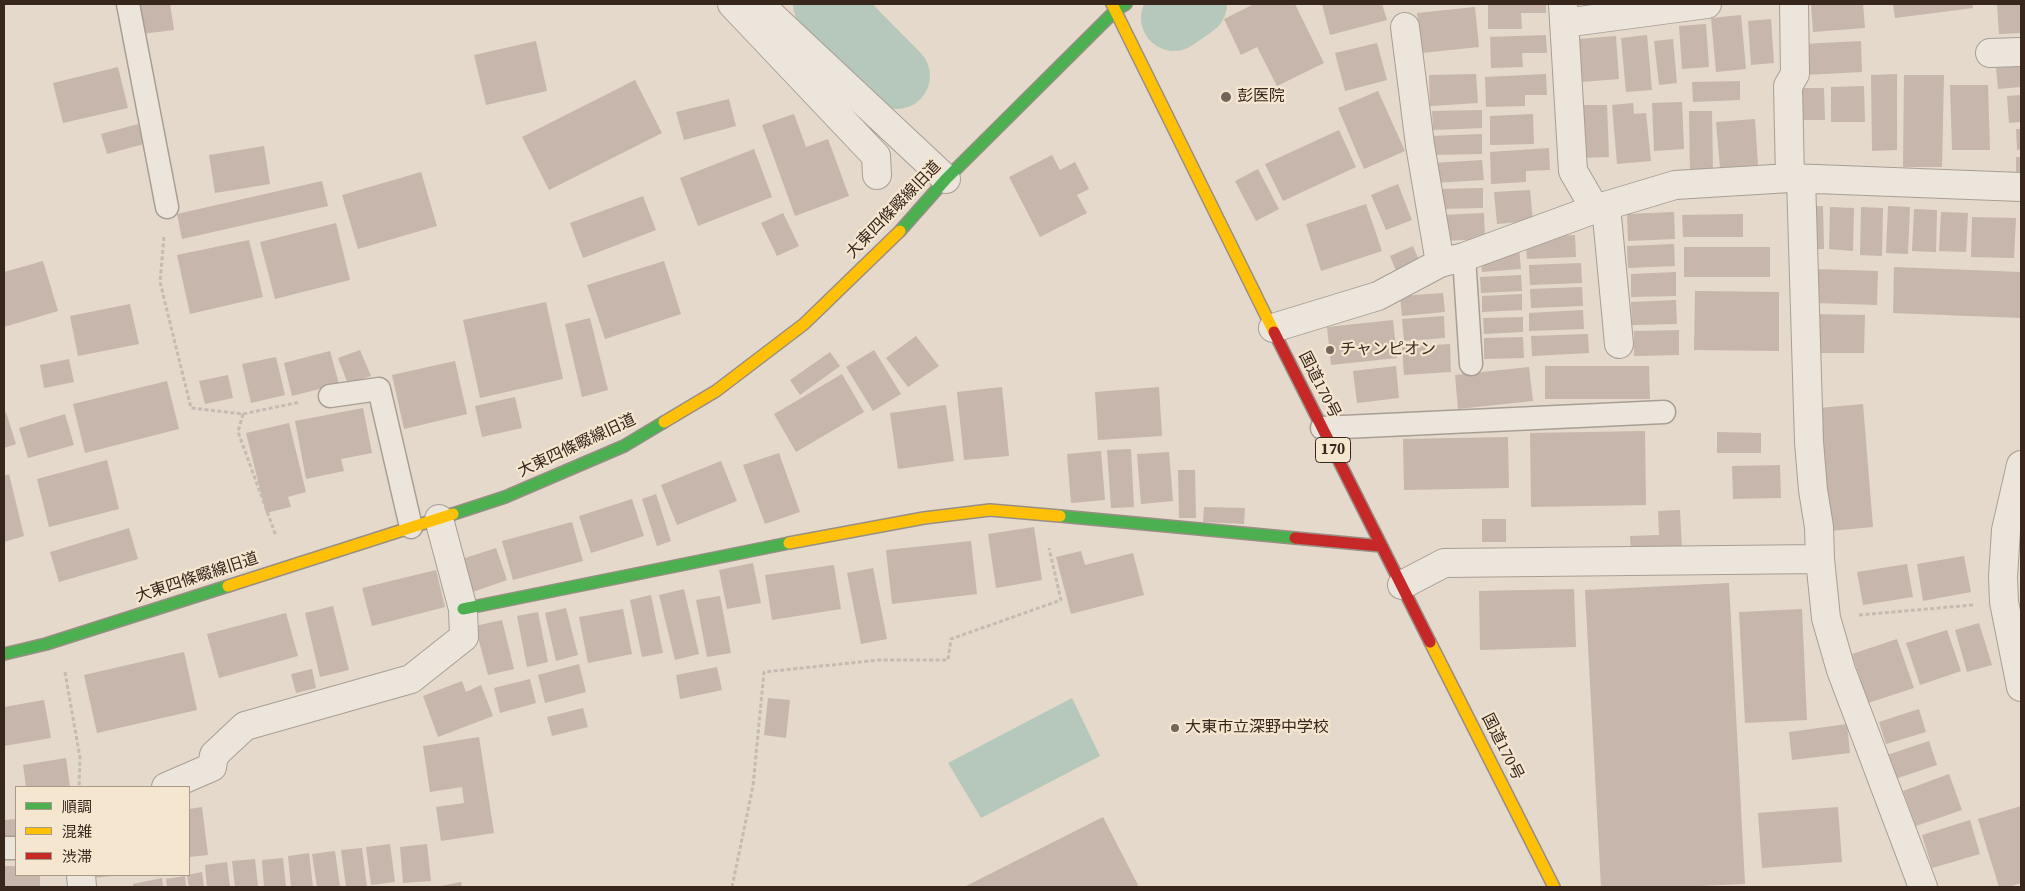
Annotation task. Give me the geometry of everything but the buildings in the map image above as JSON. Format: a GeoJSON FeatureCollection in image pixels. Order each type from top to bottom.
{"type":"FeatureCollection","features":[{"type":"Feature","properties":{"kind":"main road","name":"大東四條畷線旧道"},"geometry":{"type":"LineString","coordinates":[[4,654],[46,644],[505,497],[624,446],[716,391],[804,324],[893,238],[946,179],[1118,6]]}},
{"type":"Feature","properties":{"kind":"main road","name":"国道170号"},"geometry":{"type":"LineString","coordinates":[[1118,6],[1236,258],[1554,887]]}},
{"type":"Feature","properties":{"kind":"main road"},"geometry":{"type":"LineString","coordinates":[[463,610],[680,564],[924,518],[990,510],[1382,546]]}},
{"type":"Feature","properties":{"kind":"street"},"geometry":{"type":"LineString","coordinates":[[732,4],[876,156],[877,175]]}},
{"type":"Feature","properties":{"kind":"street"},"geometry":{"type":"LineString","coordinates":[[757,4],[771,14],[946,179]]}},
{"type":"Feature","properties":{"kind":"street"},"geometry":{"type":"LineString","coordinates":[[1618,344],[1601,207],[1573,171],[1563,13],[1707,4]]}},
{"type":"Feature","properties":{"kind":"street"},"geometry":{"type":"LineString","coordinates":[[1794,4],[1795,74],[1788,86],[1796,178],[1809,442],[1813,490],[1819,527],[1826,618],[1841,670],[1923,887]]}},
{"type":"Feature","properties":{"kind":"street"},"geometry":{"type":"LineString","coordinates":[[1405,27],[1420,145],[1452,260]]}},
{"type":"Feature","properties":{"kind":"street"},"geometry":{"type":"LineString","coordinates":[[1990,54],[2021,52]]}},
{"type":"Feature","properties":{"kind":"street"},"geometry":{"type":"LineString","coordinates":[[1272,328],[1378,296],[1452,260],[1601,207],[1675,185],[1796,178],[2021,187]]}},
{"type":"Feature","properties":{"kind":"street"},"geometry":{"type":"LineString","coordinates":[[2021,464],[2006,530],[2009,586],[2021,687]]}},
{"type":"Feature","properties":{"kind":"street"},"geometry":{"type":"LineString","coordinates":[[168,786],[212,767],[214,755],[245,726],[411,679],[464,637],[463,610],[439,519]]}},
{"type":"Feature","properties":{"kind":"street"},"geometry":{"type":"LineString","coordinates":[[1402,585],[1444,563],[1820,559]]}},
{"type":"Feature","properties":{"kind":"lane"},"geometry":{"type":"LineString","coordinates":[[128,4],[167,207]]}},
{"type":"Feature","properties":{"kind":"lane"},"geometry":{"type":"LineString","coordinates":[[1452,260],[1471,364]]}},
{"type":"Feature","properties":{"kind":"lane"},"geometry":{"type":"LineString","coordinates":[[330,396],[379,389],[411,527]]}},
{"type":"Feature","properties":{"kind":"lane"},"geometry":{"type":"LineString","coordinates":[[1322,428],[1664,412]]}},
{"type":"Feature","properties":{"kind":"path"},"geometry":{"type":"LineString","coordinates":[[167,207],[160,282],[191,408],[243,414],[330,396]]}},
{"type":"Feature","properties":{"kind":"path"},"geometry":{"type":"LineString","coordinates":[[243,414],[238,432],[287,566]]}},
{"type":"Feature","properties":{"kind":"path"},"geometry":{"type":"LineString","coordinates":[[732,887],[753,786],[764,672],[879,660],[948,660],[951,639],[1061,600],[1042,516]]}},
{"type":"Feature","properties":{"kind":"path"},"geometry":{"type":"LineString","coordinates":[[1826,618],[2009,586]]}},
{"type":"Feature","properties":{"kind":"path"},"geometry":{"type":"LineString","coordinates":[[65,667],[80,758],[79,786]]}},
{"type":"Feature","properties":{"kind":"shaded area"},"geometry":{"type":"Polygon","coordinates":[[[1072,698],[1100,756],[981,818],[948,763],[1072,698]]]}},
{"type":"Feature","properties":{"kind":"waterway"},"geometry":{"type":"LineString","coordinates":[[826,4],[897,76]]}},
{"type":"Feature","properties":{"kind":"waterway"},"geometry":{"type":"LineString","coordinates":[[1174,18],[1194,4]]}},
{"type":"Feature","properties":{"kind":"traffic: fast"},"geometry":{"type":"LineString","coordinates":[[900,231],[946,179],[1116,10],[1126,4]]}},
{"type":"Feature","properties":{"kind":"traffic: fast"},"geometry":{"type":"LineString","coordinates":[[453,514],[505,497],[624,446],[664,422]]}},
{"type":"Feature","properties":{"kind":"traffic: fast"},"geometry":{"type":"LineString","coordinates":[[1060,516],[1295,538]]}},
{"type":"Feature","properties":{"kind":"traffic: fast"},"geometry":{"type":"LineString","coordinates":[[463,609],[789,543]]}},
{"type":"Feature","properties":{"kind":"traffic: fast"},"geometry":{"type":"LineString","coordinates":[[4,654],[46,644],[228,586]]}},
{"type":"Feature","properties":{"kind":"traffic: slow"},"geometry":{"type":"LineString","coordinates":[[1112,4],[1274,332]]}},
{"type":"Feature","properties":{"kind":"traffic: slow"},"geometry":{"type":"LineString","coordinates":[[664,422],[716,391],[804,324],[900,231]]}},
{"type":"Feature","properties":{"kind":"traffic: slow"},"geometry":{"type":"LineString","coordinates":[[789,543],[924,518],[990,510],[1060,516]]}},
{"type":"Feature","properties":{"kind":"traffic: slow"},"geometry":{"type":"LineString","coordinates":[[228,586],[453,514]]}},
{"type":"Feature","properties":{"kind":"traffic: slow"},"geometry":{"type":"LineString","coordinates":[[1430,642],[1554,887]]}},
{"type":"Feature","properties":{"kind":"traffic: jam"},"geometry":{"type":"LineString","coordinates":[[1274,332],[1430,642]]}},
{"type":"Feature","properties":{"kind":"traffic: jam"},"geometry":{"type":"LineString","coordinates":[[1295,538],[1381,546]]}},
{"type":"Feature","properties":{"kind":"place","name":"彭医院"},"geometry":{"type":"Point","coordinates":[1226,97]}},
{"type":"Feature","properties":{"kind":"place","name":"チャンピオン"},"geometry":{"type":"Point","coordinates":[1330,350]}},
{"type":"Feature","properties":{"kind":"place","name":"大東市立深野中学校"},"geometry":{"type":"Point","coordinates":[1175,728]}}]}
